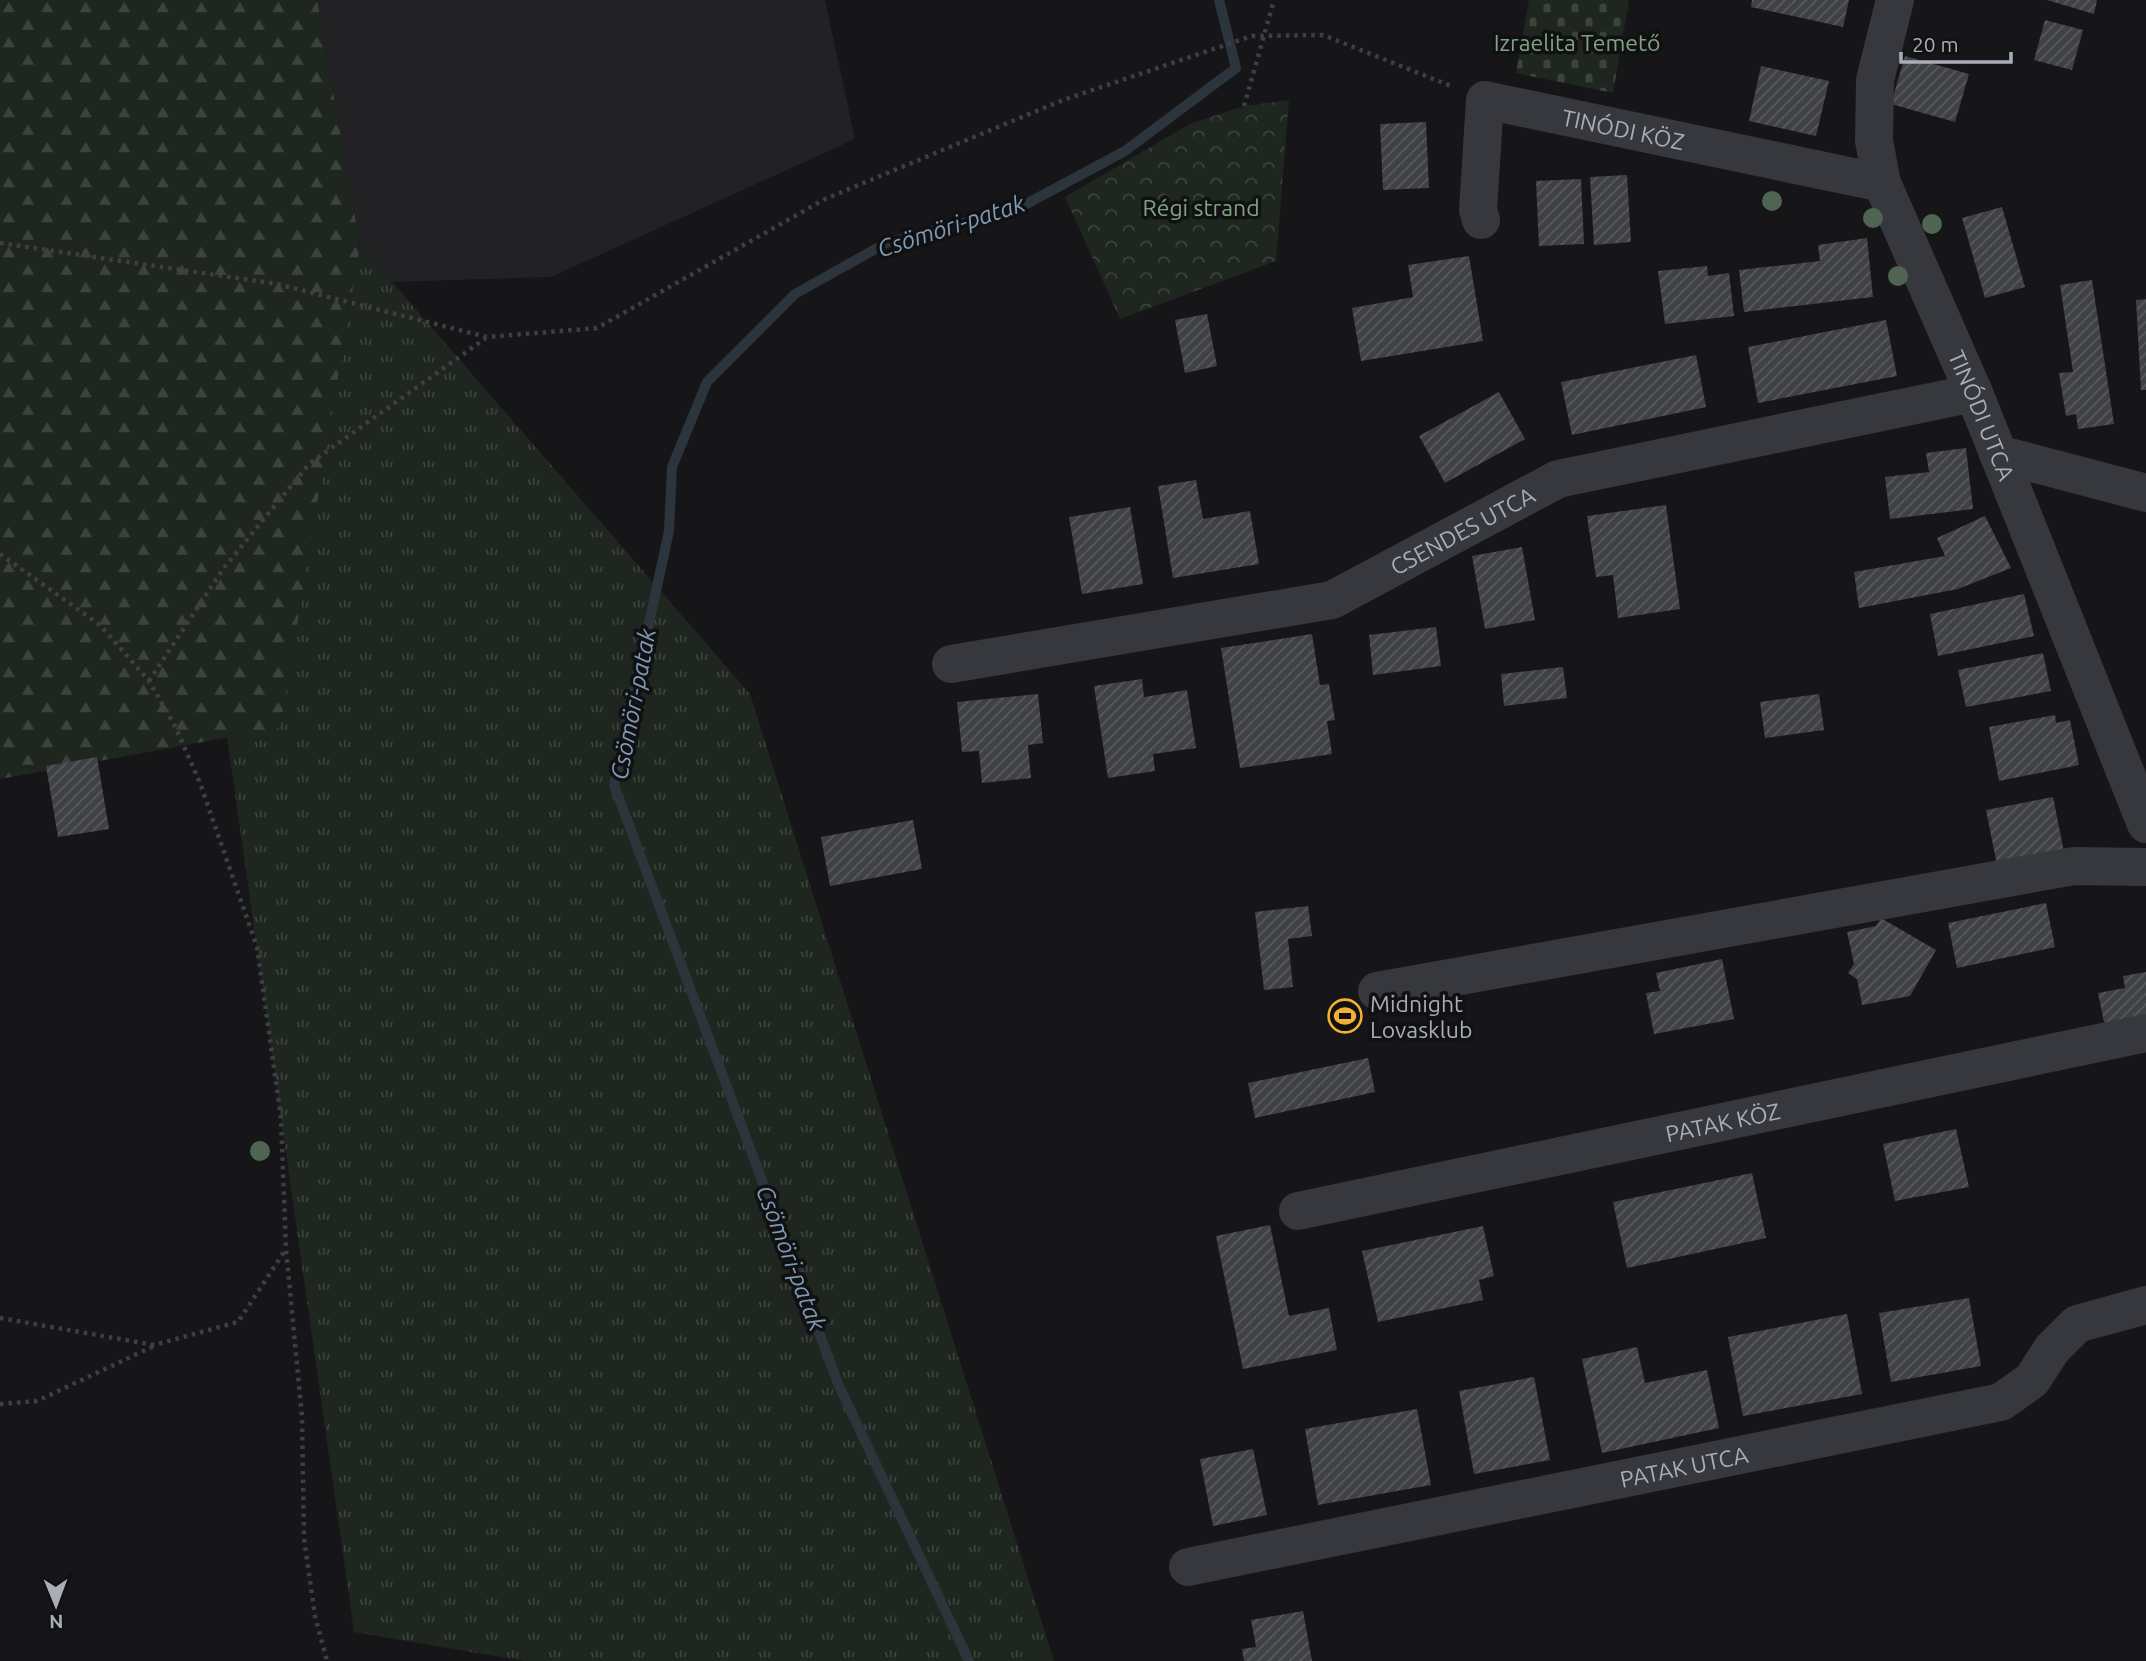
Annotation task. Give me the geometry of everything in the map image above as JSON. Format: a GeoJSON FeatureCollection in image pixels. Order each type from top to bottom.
{"type":"FeatureCollection","features":[{"type":"Feature","properties":{"kind":"street","name":"TINÓDI UTCA"},"geometry":{"type":"LineString","coordinates":[[1895,0],[1875,80],[1874,141],[1882,183],[1974,393],[2146,824]]}},
{"type":"Feature","properties":{"kind":"street","name":"TINÓDI KÖZ"},"geometry":{"type":"LineString","coordinates":[[1485,100],[1882,183]]}},
{"type":"Feature","properties":{"kind":"street"},"geometry":{"type":"LineString","coordinates":[[1480,220],[1478,210],[1485,100]]}},
{"type":"Feature","properties":{"kind":"street","name":"CSENDES UTCA"},"geometry":{"type":"LineString","coordinates":[[951,664],[1332,600],[1558,479],[1974,393]]}},
{"type":"Feature","properties":{"kind":"street"},"geometry":{"type":"LineString","coordinates":[[1998,454],[2146,493]]}},
{"type":"Feature","properties":{"kind":"street"},"geometry":{"type":"LineString","coordinates":[[1377,991],[2074,866],[2146,867]]}},
{"type":"Feature","properties":{"kind":"street","name":"PATAK KÖZ"},"geometry":{"type":"LineString","coordinates":[[1298,1211],[2146,1033]]}},
{"type":"Feature","properties":{"kind":"street","name":"PATAK UTCA"},"geometry":{"type":"LineString","coordinates":[[1188,1567],[2001,1402],[2032,1380],[2052,1349],[2077,1324],[2146,1305]]}},
{"type":"Feature","properties":{"kind":"path"},"geometry":{"type":"LineString","coordinates":[[1244,106],[1274,0]]}},
{"type":"Feature","properties":{"kind":"path"},"geometry":{"type":"LineString","coordinates":[[0,243],[277,284],[486,337],[597,328],[825,199],[1063,100],[1252,36],[1323,35],[1485,100]]}},
{"type":"Feature","properties":{"kind":"path"},"geometry":{"type":"LineString","coordinates":[[149,681],[223,569],[309,464],[486,337]]}},
{"type":"Feature","properties":{"kind":"path"},"geometry":{"type":"LineString","coordinates":[[0,554],[100,625],[149,681],[175,726],[200,783],[257,947],[281,1118],[286,1249],[302,1416],[304,1538],[315,1616],[327,1661]]}},
{"type":"Feature","properties":{"kind":"path"},"geometry":{"type":"LineString","coordinates":[[0,1404],[37,1401],[154,1345],[238,1322],[286,1249]]}},
{"type":"Feature","properties":{"kind":"path"},"geometry":{"type":"LineString","coordinates":[[0,1318],[154,1345]]}},
{"type":"Feature","properties":{"kind":"shaded area"},"geometry":{"type":"Polygon","coordinates":[[[317,0],[825,0],[855,139],[551,277],[392,282],[360,245],[317,0]]]}},
{"type":"Feature","properties":{"kind":"green space"},"geometry":{"type":"Polygon","coordinates":[[[0,0],[317,0],[360,245],[280,728],[0,779],[0,0]]]}},
{"type":"Feature","properties":{"kind":"green space","name":"Izraelita Temető"},"geometry":{"type":"Polygon","coordinates":[[[1529,0],[1629,0],[1613,93],[1516,73],[1529,0]]]}},
{"type":"Feature","properties":{"kind":"green space","name":"Régi strand"},"geometry":{"type":"Polygon","coordinates":[[[1289,100],[1276,261],[1120,319],[1065,197],[1190,124],[1244,106],[1289,100]]]}},
{"type":"Feature","properties":{"kind":"green space"},"geometry":{"type":"Polygon","coordinates":[[[360,245],[750,694],[1054,1661],[525,1661],[354,1632],[227,737],[280,727],[360,245]]]}},
{"type":"Feature","properties":{"kind":"building"},"geometry":{"type":"Polygon","coordinates":[[[1752,0],[1849,0],[1843,27],[1751,7],[1752,0]]]}},
{"type":"Feature","properties":{"kind":"building"},"geometry":{"type":"Polygon","coordinates":[[[2047,0],[2097,0],[2094,14],[2047,0]]]}},
{"type":"Feature","properties":{"kind":"building"},"geometry":{"type":"Polygon","coordinates":[[[2045,20],[2083,30],[2072,70],[2034,60],[2045,20]]]}},
{"type":"Feature","properties":{"kind":"building"},"geometry":{"type":"Polygon","coordinates":[[[1905,56],[1969,74],[1955,122],[1891,104],[1905,56]]]}},
{"type":"Feature","properties":{"kind":"building"},"geometry":{"type":"Polygon","coordinates":[[[1761,66],[1829,81],[1816,136],[1749,121],[1761,66]]]}},
{"type":"Feature","properties":{"kind":"building"},"geometry":{"type":"Polygon","coordinates":[[[1426,122],[1429,188],[1383,190],[1380,124],[1426,122]]]}},
{"type":"Feature","properties":{"kind":"building"},"geometry":{"type":"Polygon","coordinates":[[[1627,175],[1631,242],[1594,245],[1590,177],[1627,175]]]}},
{"type":"Feature","properties":{"kind":"building"},"geometry":{"type":"Polygon","coordinates":[[[1581,179],[1584,244],[1539,246],[1536,181],[1581,179]]]}},
{"type":"Feature","properties":{"kind":"building"},"geometry":{"type":"Polygon","coordinates":[[[2002,207],[2025,287],[1985,298],[1962,218],[2002,207]]]}},
{"type":"Feature","properties":{"kind":"building"},"geometry":{"type":"Polygon","coordinates":[[[1867,238],[1873,297],[1744,312],[1739,270],[1820,261],[1818,245],[1867,238]]]}},
{"type":"Feature","properties":{"kind":"building"},"geometry":{"type":"Polygon","coordinates":[[[1469,256],[1483,341],[1361,361],[1352,308],[1413,297],[1408,265],[1469,256]]]}},
{"type":"Feature","properties":{"kind":"building"},"geometry":{"type":"Polygon","coordinates":[[[1707,266],[1708,276],[1729,273],[1734,316],[1665,324],[1658,271],[1707,266]]]}},
{"type":"Feature","properties":{"kind":"building"},"geometry":{"type":"Polygon","coordinates":[[[2092,280],[2114,424],[2078,429],[2076,414],[2066,416],[2059,373],[2073,372],[2060,285],[2092,280]]]}},
{"type":"Feature","properties":{"kind":"building"},"geometry":{"type":"Polygon","coordinates":[[[2146,299],[2146,390],[2141,390],[2136,300],[2146,299]]]}},
{"type":"Feature","properties":{"kind":"building"},"geometry":{"type":"Polygon","coordinates":[[[1207,314],[1217,366],[1185,373],[1175,320],[1207,314]]]}},
{"type":"Feature","properties":{"kind":"building"},"geometry":{"type":"Polygon","coordinates":[[[1886,320],[1897,376],[1758,403],[1748,347],[1886,320]]]}},
{"type":"Feature","properties":{"kind":"building"},"geometry":{"type":"Polygon","coordinates":[[[1696,355],[1706,407],[1572,435],[1561,382],[1696,355]]]}},
{"type":"Feature","properties":{"kind":"building"},"geometry":{"type":"Polygon","coordinates":[[[1499,392],[1525,439],[1445,483],[1419,436],[1499,392]]]}},
{"type":"Feature","properties":{"kind":"building"},"geometry":{"type":"Polygon","coordinates":[[[1966,448],[1973,509],[1890,519],[1885,477],[1929,472],[1926,453],[1966,448]]]}},
{"type":"Feature","properties":{"kind":"building"},"geometry":{"type":"Polygon","coordinates":[[[1196,480],[1203,519],[1250,511],[1259,564],[1173,578],[1158,486],[1196,480]]]}},
{"type":"Feature","properties":{"kind":"building"},"geometry":{"type":"Polygon","coordinates":[[[1666,505],[1680,609],[1618,618],[1613,575],[1596,577],[1587,516],[1666,505]]]}},
{"type":"Feature","properties":{"kind":"building"},"geometry":{"type":"Polygon","coordinates":[[[1130,507],[1143,584],[1082,594],[1069,517],[1130,507]]]}},
{"type":"Feature","properties":{"kind":"building"},"geometry":{"type":"Polygon","coordinates":[[[1985,516],[2011,568],[1958,589],[1859,608],[1854,572],[1945,556],[1937,538],[1985,516]]]}},
{"type":"Feature","properties":{"kind":"building"},"geometry":{"type":"Polygon","coordinates":[[[1522,547],[1535,620],[1485,629],[1472,556],[1522,547]]]}},
{"type":"Feature","properties":{"kind":"building"},"geometry":{"type":"Polygon","coordinates":[[[2024,594],[2034,636],[1938,656],[1930,614],[2024,594]]]}},
{"type":"Feature","properties":{"kind":"building"},"geometry":{"type":"Polygon","coordinates":[[[1436,627],[1441,666],[1373,675],[1369,635],[1436,627]]]}},
{"type":"Feature","properties":{"kind":"building"},"geometry":{"type":"Polygon","coordinates":[[[1312,634],[1320,685],[1329,684],[1335,720],[1327,721],[1332,754],[1240,768],[1221,648],[1312,634]]]}},
{"type":"Feature","properties":{"kind":"building"},"geometry":{"type":"Polygon","coordinates":[[[2043,653],[2051,691],[1966,707],[1958,670],[2043,653]]]}},
{"type":"Feature","properties":{"kind":"building"},"geometry":{"type":"Polygon","coordinates":[[[1563,667],[1567,698],[1504,706],[1501,674],[1563,667]]]}},
{"type":"Feature","properties":{"kind":"building"},"geometry":{"type":"Polygon","coordinates":[[[1142,679],[1144,697],[1187,690],[1196,748],[1153,754],[1155,771],[1108,778],[1094,686],[1142,679]]]}},
{"type":"Feature","properties":{"kind":"building"},"geometry":{"type":"Polygon","coordinates":[[[1038,694],[1043,743],[1028,745],[1031,778],[982,783],[979,751],[962,752],[957,702],[1038,694]]]}},
{"type":"Feature","properties":{"kind":"building"},"geometry":{"type":"Polygon","coordinates":[[[1819,694],[1824,730],[1765,738],[1760,702],[1819,694]]]}},
{"type":"Feature","properties":{"kind":"building"},"geometry":{"type":"Polygon","coordinates":[[[2055,715],[2056,723],[2070,720],[2079,765],[1999,781],[1989,727],[2055,715]]]}},
{"type":"Feature","properties":{"kind":"building"},"geometry":{"type":"Polygon","coordinates":[[[97,757],[109,829],[58,837],[46,766],[97,757]]]}},
{"type":"Feature","properties":{"kind":"building"},"geometry":{"type":"Polygon","coordinates":[[[2053,797],[2064,852],[1997,865],[1986,810],[2053,797]]]}},
{"type":"Feature","properties":{"kind":"building"},"geometry":{"type":"Polygon","coordinates":[[[913,820],[922,869],[830,886],[821,837],[913,820]]]}},
{"type":"Feature","properties":{"kind":"building"},"geometry":{"type":"Polygon","coordinates":[[[2046,903],[2055,947],[1957,968],[1948,923],[2046,903]]]}},
{"type":"Feature","properties":{"kind":"building"},"geometry":{"type":"Polygon","coordinates":[[[1308,906],[1312,936],[1288,939],[1293,987],[1264,990],[1255,912],[1308,906]]]}},
{"type":"Feature","properties":{"kind":"building"},"geometry":{"type":"Polygon","coordinates":[[[1881,918],[1936,950],[1910,996],[1862,1005],[1857,979],[1848,973],[1854,964],[1847,932],[1876,926],[1881,918]]]}},
{"type":"Feature","properties":{"kind":"building"},"geometry":{"type":"Polygon","coordinates":[[[1722,959],[1734,1019],[1654,1034],[1646,993],[1660,991],[1656,973],[1722,959]]]}},
{"type":"Feature","properties":{"kind":"building"},"geometry":{"type":"Polygon","coordinates":[[[2146,972],[2146,1020],[2105,1027],[2098,993],[2125,988],[2123,976],[2146,972]]]}},
{"type":"Feature","properties":{"kind":"building"},"geometry":{"type":"Polygon","coordinates":[[[1368,1058],[1375,1092],[1255,1118],[1248,1083],[1368,1058]]]}},
{"type":"Feature","properties":{"kind":"building"},"geometry":{"type":"Polygon","coordinates":[[[1956,1129],[1969,1187],[1895,1201],[1883,1144],[1956,1129]]]}},
{"type":"Feature","properties":{"kind":"building"},"geometry":{"type":"Polygon","coordinates":[[[1752,1173],[1766,1238],[1627,1268],[1613,1202],[1752,1173]]]}},
{"type":"Feature","properties":{"kind":"building"},"geometry":{"type":"Polygon","coordinates":[[[1270,1225],[1289,1316],[1329,1308],[1337,1350],[1243,1369],[1216,1236],[1270,1225]]]}},
{"type":"Feature","properties":{"kind":"building"},"geometry":{"type":"Polygon","coordinates":[[[1483,1226],[1494,1276],[1479,1280],[1483,1300],[1378,1322],[1362,1251],[1483,1226]]]}},
{"type":"Feature","properties":{"kind":"building"},"geometry":{"type":"Polygon","coordinates":[[[1969,1298],[1981,1366],[1891,1382],[1879,1313],[1969,1298]]]}},
{"type":"Feature","properties":{"kind":"building"},"geometry":{"type":"Polygon","coordinates":[[[1847,1314],[1862,1394],[1743,1416],[1728,1337],[1847,1314]]]}},
{"type":"Feature","properties":{"kind":"building"},"geometry":{"type":"Polygon","coordinates":[[[1637,1347],[1645,1383],[1707,1370],[1719,1428],[1602,1453],[1582,1359],[1637,1347]]]}},
{"type":"Feature","properties":{"kind":"building"},"geometry":{"type":"Polygon","coordinates":[[[1534,1377],[1550,1460],[1474,1474],[1459,1391],[1534,1377]]]}},
{"type":"Feature","properties":{"kind":"building"},"geometry":{"type":"Polygon","coordinates":[[[1417,1409],[1431,1485],[1318,1505],[1305,1429],[1417,1409]]]}},
{"type":"Feature","properties":{"kind":"building"},"geometry":{"type":"Polygon","coordinates":[[[1253,1449],[1267,1515],[1213,1526],[1200,1459],[1253,1449]]]}},
{"type":"Feature","properties":{"kind":"building"},"geometry":{"type":"Polygon","coordinates":[[[1303,1611],[1312,1661],[1244,1661],[1242,1649],[1256,1647],[1251,1620],[1303,1611]]]}},
{"type":"Feature","properties":{"kind":"waterway","name":"Csömöri-patak"},"geometry":{"type":"LineString","coordinates":[[969,1661],[839,1386],[614,785],[669,531],[672,467],[707,382],[795,294],[886,243],[1017,209],[1125,151],[1236,68],[1219,0]]}},
{"type":"Feature","properties":{"kind":"place","name":"Midnight Lovasklub"},"geometry":{"type":"Point","coordinates":[1345,1016]}}]}
